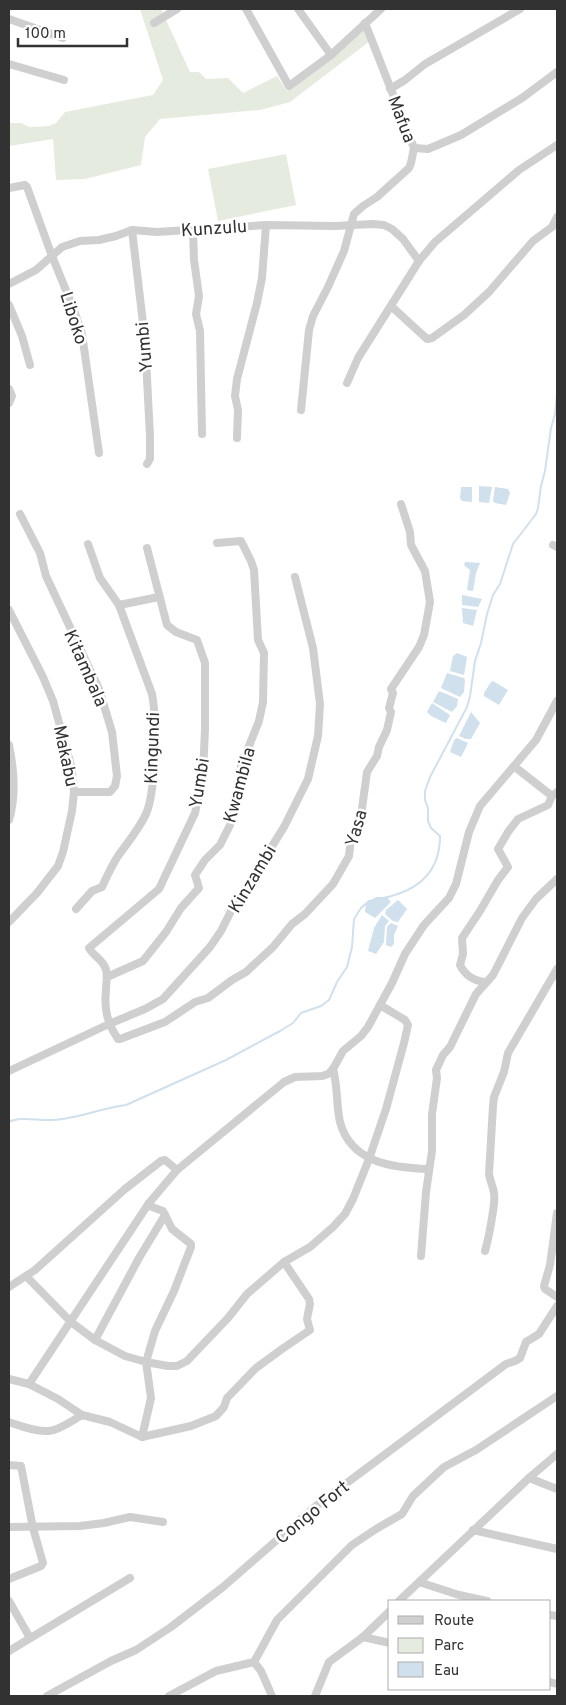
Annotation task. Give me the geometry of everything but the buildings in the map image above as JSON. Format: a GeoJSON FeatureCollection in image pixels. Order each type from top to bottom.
{"type":"FeatureCollection","features":[{"type":"Feature","properties":{"kind":"street"},"geometry":{"type":"LineString","coordinates":[[154,23],[177,9]]}},
{"type":"Feature","properties":{"kind":"street"},"geometry":{"type":"LineString","coordinates":[[246,9],[289,86],[331,55],[381,9]]}},
{"type":"Feature","properties":{"kind":"street"},"geometry":{"type":"LineString","coordinates":[[298,9],[331,55]]}},
{"type":"Feature","properties":{"kind":"street"},"geometry":{"type":"LineString","coordinates":[[390,89],[425,64],[520,9]]}},
{"type":"Feature","properties":{"kind":"street"},"geometry":{"type":"LineString","coordinates":[[9,20],[62,38]]}},
{"type":"Feature","properties":{"kind":"street","name":"Mafua"},"geometry":{"type":"LineString","coordinates":[[353,224],[354,214],[358,210],[377,197],[409,168],[414,148],[365,23]]}},
{"type":"Feature","properties":{"kind":"street"},"geometry":{"type":"LineString","coordinates":[[9,64],[64,80]]}},
{"type":"Feature","properties":{"kind":"street"},"geometry":{"type":"LineString","coordinates":[[414,148],[428,149],[460,135],[522,98],[557,72]]}},
{"type":"Feature","properties":{"kind":"street"},"geometry":{"type":"LineString","coordinates":[[347,383],[358,358],[419,261],[435,242],[511,177],[534,159],[557,145]]}},
{"type":"Feature","properties":{"kind":"street","name":"Liboko"},"geometry":{"type":"LineString","coordinates":[[9,188],[25,185],[27,188],[74,310],[82,334],[99,453]]}},
{"type":"Feature","properties":{"kind":"street"},"geometry":{"type":"LineString","coordinates":[[391,306],[427,339],[432,338],[464,315],[489,292],[533,242],[552,226],[557,217]]}},
{"type":"Feature","properties":{"kind":"street"},"geometry":{"type":"LineString","coordinates":[[301,410],[309,330],[315,311],[328,288],[344,251],[353,224]]}},
{"type":"Feature","properties":{"kind":"street","name":"Kunzulu"},"geometry":{"type":"LineString","coordinates":[[9,284],[36,270],[62,247],[80,241],[100,240],[132,230],[158,232],[266,225],[335,226],[372,224],[389,227],[403,239],[419,261]]}},
{"type":"Feature","properties":{"kind":"street"},"geometry":{"type":"LineString","coordinates":[[238,438],[237,379],[262,278],[266,225]]}},
{"type":"Feature","properties":{"kind":"street","name":"Yumbi"},"geometry":{"type":"LineString","coordinates":[[132,230],[146,357],[150,436],[150,459],[147,464]]}},
{"type":"Feature","properties":{"kind":"street"},"geometry":{"type":"LineString","coordinates":[[193,231],[194,260],[199,296],[196,314],[200,331],[202,434]]}},
{"type":"Feature","properties":{"kind":"street"},"geometry":{"type":"LineString","coordinates":[[9,305],[22,336],[30,365]]}},
{"type":"Feature","properties":{"kind":"street"},"geometry":{"type":"LineString","coordinates":[[9,389],[12,396],[9,404]]}},
{"type":"Feature","properties":{"kind":"street","name":"Yasa"},"geometry":{"type":"LineString","coordinates":[[109,1024],[118,1039],[120,1039],[165,1022],[195,1002],[208,998],[232,980],[250,970],[339,877],[349,856],[351,839],[361,816],[367,772],[377,756],[387,730],[391,712],[391,689],[419,647],[424,635],[429,612],[430,594],[425,570],[411,545],[409,529],[401,504]]}},
{"type":"Feature","properties":{"kind":"street","name":"Kitambala"},"geometry":{"type":"LineString","coordinates":[[20,514],[40,552],[46,576],[99,690],[112,732],[117,776],[115,786],[110,792],[74,792]]}},
{"type":"Feature","properties":{"kind":"street","name":"Kwambila"},"geometry":{"type":"LineString","coordinates":[[107,977],[143,960],[166,932],[181,908],[199,888],[195,875],[205,860],[220,845],[230,825],[241,781],[241,766],[259,721],[263,702],[264,653],[258,640],[252,561],[240,540],[217,544]]}},
{"type":"Feature","properties":{"kind":"street","name":"Kingundi"},"geometry":{"type":"LineString","coordinates":[[76,909],[92,891],[102,886],[115,861],[141,824],[147,811],[152,789],[154,720],[152,694],[119,605],[100,578],[88,544]]}},
{"type":"Feature","properties":{"kind":"street","name":"Yumbi"},"geometry":{"type":"LineString","coordinates":[[107,977],[104,965],[89,948],[142,905],[162,885],[195,814],[203,774],[205,663],[197,640],[176,632],[166,625],[147,548]]}},
{"type":"Feature","properties":{"kind":"street","name":"Kinzambi"},"geometry":{"type":"LineString","coordinates":[[9,1071],[163,1000],[210,947],[284,827],[308,779],[318,736],[320,697],[313,648],[295,577]]}},
{"type":"Feature","properties":{"kind":"street"},"geometry":{"type":"LineString","coordinates":[[119,605],[159,597]]}},
{"type":"Feature","properties":{"kind":"street","name":"Makabu"},"geometry":{"type":"LineString","coordinates":[[9,610],[53,701],[71,765],[74,792],[72,811],[58,866],[39,891],[9,922]]}},
{"type":"Feature","properties":{"kind":"street"},"geometry":{"type":"LineString","coordinates":[[29,1384],[149,1203],[177,1170],[284,1082],[295,1077],[328,1074],[344,1051],[368,1027],[405,954],[424,924],[449,898],[456,884],[469,832],[480,806],[536,740],[557,701]]}},
{"type":"Feature","properties":{"kind":"street"},"geometry":{"type":"LineString","coordinates":[[9,745],[13,778],[13,801],[9,820]]}},
{"type":"Feature","properties":{"kind":"street"},"geometry":{"type":"LineString","coordinates":[[485,982],[478,981],[463,972],[460,965],[463,954],[462,938],[508,867],[498,849],[508,832],[518,820],[548,805],[555,794],[515,767]]}},
{"type":"Feature","properties":{"kind":"street"},"geometry":{"type":"LineString","coordinates":[[421,1256],[432,1151],[432,1114],[437,1078],[436,1070],[443,1055],[450,1047],[476,994],[493,975],[522,918],[536,899],[557,879]]}},
{"type":"Feature","properties":{"kind":"street"},"geometry":{"type":"LineString","coordinates":[[485,1251],[489,1239],[495,1194],[490,1183],[489,1174],[494,1098],[504,1072],[508,1053],[557,969]]}},
{"type":"Feature","properties":{"kind":"street"},"geometry":{"type":"LineString","coordinates":[[107,977],[104,1001],[109,1024]]}},
{"type":"Feature","properties":{"kind":"street"},"geometry":{"type":"LineString","coordinates":[[26,1276],[71,1322],[94,1340],[124,1356],[146,1362],[176,1366],[187,1361],[248,1294],[284,1262],[310,1247],[344,1214],[353,1199],[369,1159],[397,1072],[408,1026],[405,1020],[380,1005]]}},
{"type":"Feature","properties":{"kind":"street"},"geometry":{"type":"LineString","coordinates":[[333,1069],[336,1080],[340,1122],[344,1133],[352,1145],[369,1159],[407,1169],[429,1169]]}},
{"type":"Feature","properties":{"kind":"street"},"geometry":{"type":"LineString","coordinates":[[9,1287],[52,1256],[125,1189],[161,1161],[165,1160],[177,1170]]}},
{"type":"Feature","properties":{"kind":"street"},"geometry":{"type":"LineString","coordinates":[[142,1437],[152,1398],[146,1362],[155,1331],[174,1291],[191,1247],[191,1244],[172,1229],[163,1211],[152,1207],[149,1203]]}},
{"type":"Feature","properties":{"kind":"street"},"geometry":{"type":"LineString","coordinates":[[557,1213],[550,1265],[544,1286],[545,1289],[557,1297]]}},
{"type":"Feature","properties":{"kind":"street"},"geometry":{"type":"LineString","coordinates":[[94,1340],[165,1215]]}},
{"type":"Feature","properties":{"kind":"street"},"geometry":{"type":"LineString","coordinates":[[9,1379],[29,1384],[58,1398],[82,1414],[110,1422],[142,1437],[191,1426],[216,1416],[224,1407],[227,1398],[256,1368],[282,1348],[309,1332],[310,1328],[307,1319],[309,1299],[284,1262]]}},
{"type":"Feature","properties":{"kind":"street","name":"Congo Fort"},"geometry":{"type":"LineString","coordinates":[[47,1696],[111,1661],[136,1650],[171,1627],[223,1587],[316,1506],[506,1364],[518,1360],[526,1342],[539,1334],[557,1306]]}},
{"type":"Feature","properties":{"kind":"street"},"geometry":{"type":"LineString","coordinates":[[169,1696],[216,1672],[254,1662],[277,1620],[352,1545],[402,1514],[413,1496],[444,1467],[476,1450],[557,1396]]}},
{"type":"Feature","properties":{"kind":"street"},"geometry":{"type":"LineString","coordinates":[[9,1422],[40,1431],[49,1431],[67,1424],[82,1414]]}},
{"type":"Feature","properties":{"kind":"street"},"geometry":{"type":"LineString","coordinates":[[400,1600],[473,1530],[557,1454]]}},
{"type":"Feature","properties":{"kind":"street"},"geometry":{"type":"LineString","coordinates":[[9,1464],[21,1466],[33,1528],[43,1563],[41,1566],[9,1579]]}},
{"type":"Feature","properties":{"kind":"street"},"geometry":{"type":"LineString","coordinates":[[529,1478],[557,1490]]}},
{"type":"Feature","properties":{"kind":"street"},"geometry":{"type":"LineString","coordinates":[[9,1527],[80,1526],[130,1518],[163,1522]]}},
{"type":"Feature","properties":{"kind":"street"},"geometry":{"type":"LineString","coordinates":[[473,1530],[557,1549]]}},
{"type":"Feature","properties":{"kind":"street"},"geometry":{"type":"LineString","coordinates":[[9,1651],[130,1578]]}},
{"type":"Feature","properties":{"kind":"street"},"geometry":{"type":"LineString","coordinates":[[419,1582],[459,1595],[482,1600]]}},
{"type":"Feature","properties":{"kind":"street"},"geometry":{"type":"LineString","coordinates":[[9,1601],[30,1638]]}},
{"type":"Feature","properties":{"kind":"street"},"geometry":{"type":"LineString","coordinates":[[314,1696],[328,1664],[363,1637],[388,1612]]}},
{"type":"Feature","properties":{"kind":"street"},"geometry":{"type":"LineString","coordinates":[[363,1637],[388,1643]]}},
{"type":"Feature","properties":{"kind":"street"},"geometry":{"type":"LineString","coordinates":[[254,1662],[272,1696]]}},
{"type":"Feature","properties":{"kind":"green space"},"geometry":{"type":"Polygon","coordinates":[[[140,9],[161,9],[190,72],[199,72],[206,79],[228,78],[243,93],[277,76],[287,91],[331,55],[365,23],[370,41],[290,102],[260,110],[160,119],[145,137],[141,165],[85,179],[56,180],[53,139],[9,146],[9,123],[21,123],[29,127],[49,126],[56,123],[65,112],[153,95],[163,80],[140,9]]]}},
{"type":"Feature","properties":{"kind":"green space"},"geometry":{"type":"Polygon","coordinates":[[[286,154],[296,205],[218,221],[208,169],[286,154]]]}},
{"type":"Feature","properties":{"kind":"water"},"geometry":{"type":"Polygon","coordinates":[[[479,486],[492,487],[489,503],[479,502],[479,486]]]}},
{"type":"Feature","properties":{"kind":"water"},"geometry":{"type":"Polygon","coordinates":[[[461,487],[472,487],[472,502],[462,501],[460,498],[461,487]]]}},
{"type":"Feature","properties":{"kind":"water"},"geometry":{"type":"Polygon","coordinates":[[[495,487],[508,489],[510,493],[506,505],[493,501],[495,487]]]}},
{"type":"Feature","properties":{"kind":"water"},"geometry":{"type":"Polygon","coordinates":[[[465,562],[480,563],[473,591],[467,590],[470,570],[464,565],[465,562]]]}},
{"type":"Feature","properties":{"kind":"water"},"geometry":{"type":"Polygon","coordinates":[[[462,595],[482,599],[478,607],[462,605],[462,595]]]}},
{"type":"Feature","properties":{"kind":"water"},"geometry":{"type":"Polygon","coordinates":[[[462,608],[477,610],[473,626],[463,623],[462,608]]]}},
{"type":"Feature","properties":{"kind":"water"},"geometry":{"type":"Polygon","coordinates":[[[457,653],[467,657],[464,675],[450,671],[453,656],[457,653]]]}},
{"type":"Feature","properties":{"kind":"water"},"geometry":{"type":"Polygon","coordinates":[[[447,673],[464,678],[464,692],[460,697],[441,688],[447,673]]]}},
{"type":"Feature","properties":{"kind":"water"},"geometry":{"type":"Polygon","coordinates":[[[493,681],[508,690],[499,705],[484,696],[484,693],[493,681]]]}},
{"type":"Feature","properties":{"kind":"water"},"geometry":{"type":"Polygon","coordinates":[[[439,691],[458,699],[457,706],[452,712],[433,702],[439,691]]]}},
{"type":"Feature","properties":{"kind":"water"},"geometry":{"type":"Polygon","coordinates":[[[432,703],[450,715],[446,723],[427,712],[432,703]]]}},
{"type":"Feature","properties":{"kind":"water"},"geometry":{"type":"Polygon","coordinates":[[[471,712],[480,723],[471,739],[466,739],[459,736],[471,712]]]}},
{"type":"Feature","properties":{"kind":"water"},"geometry":{"type":"Polygon","coordinates":[[[457,738],[468,743],[461,757],[450,752],[454,740],[457,738]]]}},
{"type":"Feature","properties":{"kind":"water"},"geometry":{"type":"Polygon","coordinates":[[[376,897],[387,897],[391,902],[375,918],[365,912],[366,904],[376,897]]]}},
{"type":"Feature","properties":{"kind":"water"},"geometry":{"type":"Polygon","coordinates":[[[398,900],[407,909],[398,922],[393,921],[385,914],[386,910],[398,900]]]}},
{"type":"Feature","properties":{"kind":"water"},"geometry":{"type":"Polygon","coordinates":[[[382,915],[389,921],[385,926],[384,942],[376,954],[368,951],[374,928],[382,915]]]}},
{"type":"Feature","properties":{"kind":"water"},"geometry":{"type":"Polygon","coordinates":[[[391,923],[398,926],[394,935],[394,944],[391,947],[386,945],[387,927],[391,923]]]}},
{"type":"Feature","properties":{"kind":"waterway"},"geometry":{"type":"LineString","coordinates":[[383,898],[407,891],[416,885],[425,878],[436,860],[440,836],[431,828],[428,821],[425,791],[430,777],[467,707],[475,661],[487,614],[493,595],[500,584],[513,544],[536,514],[538,508],[557,394]]}},
{"type":"Feature","properties":{"kind":"waterway"},"geometry":{"type":"LineString","coordinates":[[9,1122],[24,1119],[61,1119],[126,1105],[226,1060],[280,1031],[293,1023],[301,1013],[321,1006],[329,1000],[337,982],[347,967],[352,947],[354,919],[361,908],[369,901],[374,900]]}}]}
